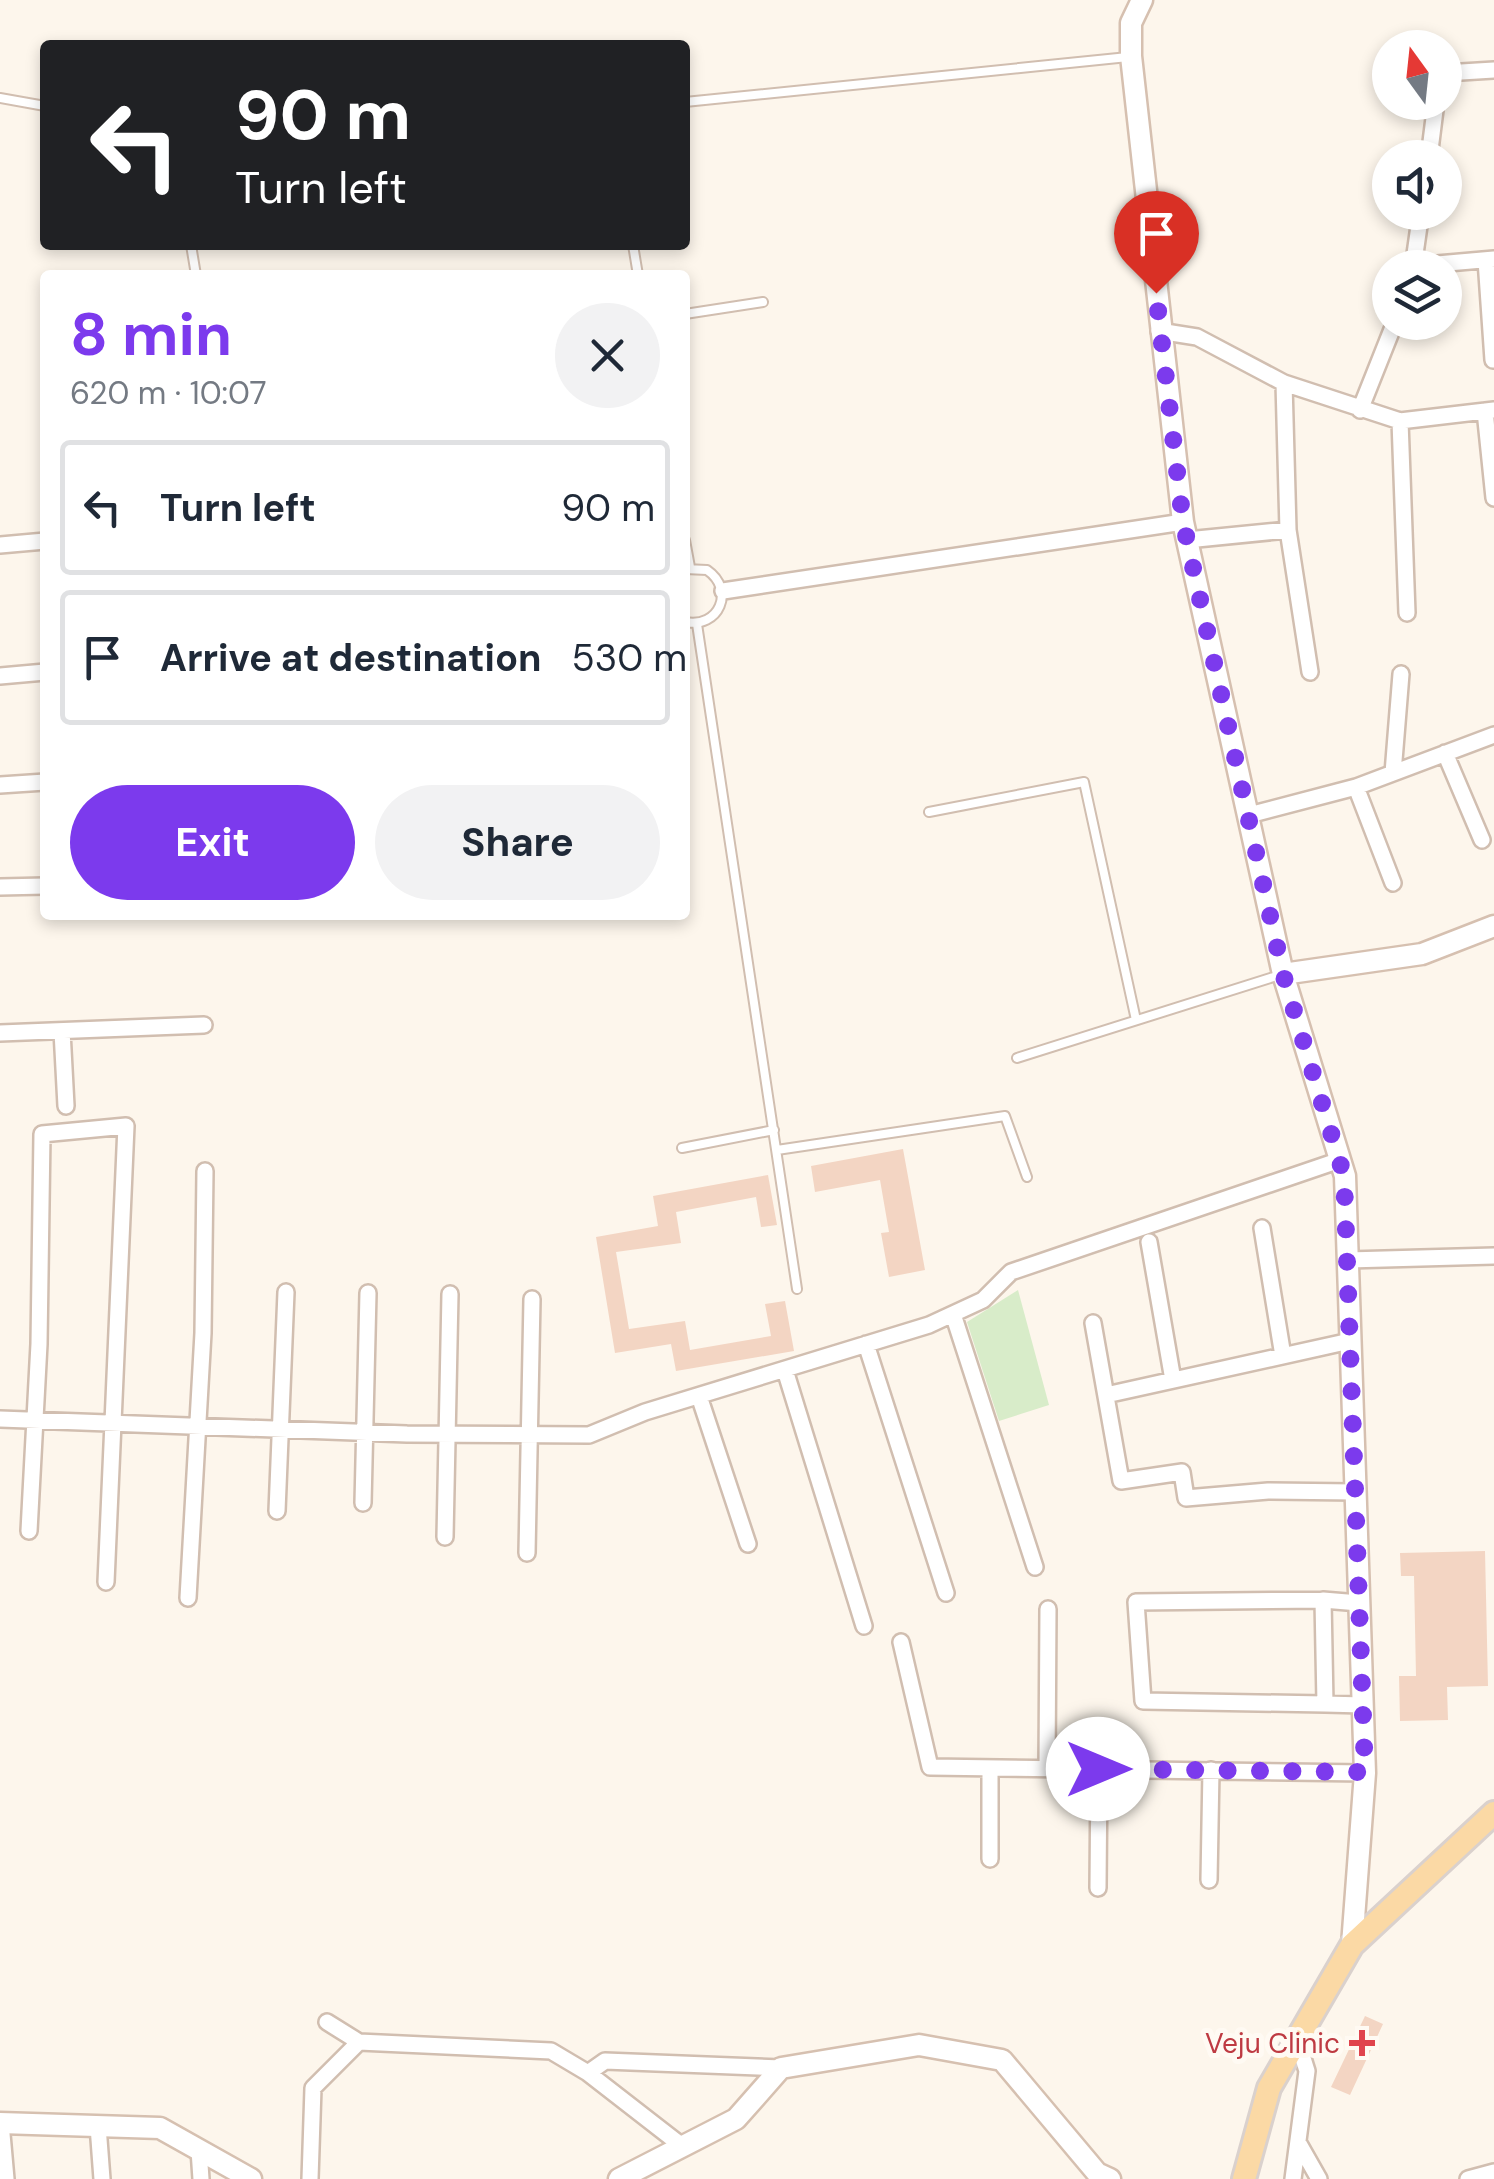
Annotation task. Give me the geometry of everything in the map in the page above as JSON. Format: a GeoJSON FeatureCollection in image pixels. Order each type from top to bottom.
{"type":"FeatureCollection","features":[{"type":"Feature","properties":{"kind":"main road"},"geometry":{"type":"LineString","coordinates":[[1244,2179],[1269,2088],[1352,1946],[1494,1813]]}},
{"type":"Feature","properties":{"kind":"street"},"geometry":{"type":"LineString","coordinates":[[1142,0],[1131,23],[1132,56],[1140,104],[1159,331],[1185,531],[1283,974],[1344,1176],[1365,1772],[1352,1946]]}},
{"type":"Feature","properties":{"kind":"street"},"geometry":{"type":"LineString","coordinates":[[1462,72],[1494,70]]}},
{"type":"Feature","properties":{"kind":"street"},"geometry":{"type":"LineString","coordinates":[[1462,262],[1490,259],[1493,360]]}},
{"type":"Feature","properties":{"kind":"street"},"geometry":{"type":"LineString","coordinates":[[1159,331],[1198,337],[1284,383],[1400,420],[1489,411],[1494,498]]}},
{"type":"Feature","properties":{"kind":"street"},"geometry":{"type":"LineString","coordinates":[[1360,410],[1389,340]]}},
{"type":"Feature","properties":{"kind":"street"},"geometry":{"type":"LineString","coordinates":[[1284,383],[1288,530],[1310,672]]}},
{"type":"Feature","properties":{"kind":"street"},"geometry":{"type":"LineString","coordinates":[[1400,420],[1407,613]]}},
{"type":"Feature","properties":{"kind":"street"},"geometry":{"type":"LineString","coordinates":[[722,592],[1185,531],[1288,530]]}},
{"type":"Feature","properties":{"kind":"street"},"geometry":{"type":"LineString","coordinates":[[0,544],[40,541]]}},
{"type":"Feature","properties":{"kind":"street"},"geometry":{"type":"LineString","coordinates":[[0,676],[40,672]]}},
{"type":"Feature","properties":{"kind":"street"},"geometry":{"type":"LineString","coordinates":[[1393,773],[1401,674]]}},
{"type":"Feature","properties":{"kind":"street"},"geometry":{"type":"LineString","coordinates":[[1249,815],[1356,787],[1494,735]]}},
{"type":"Feature","properties":{"kind":"street"},"geometry":{"type":"LineString","coordinates":[[1446,753],[1482,840]]}},
{"type":"Feature","properties":{"kind":"street"},"geometry":{"type":"LineString","coordinates":[[0,785],[40,782]]}},
{"type":"Feature","properties":{"kind":"street"},"geometry":{"type":"LineString","coordinates":[[1356,787],[1393,884]]}},
{"type":"Feature","properties":{"kind":"street"},"geometry":{"type":"LineString","coordinates":[[0,888],[40,886]]}},
{"type":"Feature","properties":{"kind":"street"},"geometry":{"type":"LineString","coordinates":[[1283,974],[1422,954],[1494,926]]}},
{"type":"Feature","properties":{"kind":"street"},"geometry":{"type":"LineString","coordinates":[[0,1034],[204,1025]]}},
{"type":"Feature","properties":{"kind":"street"},"geometry":{"type":"LineString","coordinates":[[62,1031],[66,1106]]}},
{"type":"Feature","properties":{"kind":"street"},"geometry":{"type":"LineString","coordinates":[[29,1531],[42,1134],[126,1126],[106,1582]]}},
{"type":"Feature","properties":{"kind":"street"},"geometry":{"type":"LineString","coordinates":[[0,1419],[365,1432],[589,1435],[954,1314],[983,1300],[1012,1272],[1340,1160]]}},
{"type":"Feature","properties":{"kind":"street"},"geometry":{"type":"LineString","coordinates":[[188,1598],[198,1425],[204,1172]]}},
{"type":"Feature","properties":{"kind":"street"},"geometry":{"type":"LineString","coordinates":[[1262,1228],[1283,1356]]}},
{"type":"Feature","properties":{"kind":"street"},"geometry":{"type":"LineString","coordinates":[[1149,1242],[1173,1380]]}},
{"type":"Feature","properties":{"kind":"street"},"geometry":{"type":"LineString","coordinates":[[1348,1260],[1494,1256]]}},
{"type":"Feature","properties":{"kind":"street"},"geometry":{"type":"LineString","coordinates":[[277,1511],[286,1292]]}},
{"type":"Feature","properties":{"kind":"street"},"geometry":{"type":"LineString","coordinates":[[363,1503],[368,1293]]}},
{"type":"Feature","properties":{"kind":"street"},"geometry":{"type":"LineString","coordinates":[[445,1537],[450,1294]]}},
{"type":"Feature","properties":{"kind":"street"},"geometry":{"type":"LineString","coordinates":[[527,1552],[532,1299]]}},
{"type":"Feature","properties":{"kind":"street"},"geometry":{"type":"LineString","coordinates":[[954,1314],[1035,1566]]}},
{"type":"Feature","properties":{"kind":"street"},"geometry":{"type":"LineString","coordinates":[[1093,1323],[1121,1481],[1182,1472],[1186,1498],[1268,1492],[1356,1492]]}},
{"type":"Feature","properties":{"kind":"street"},"geometry":{"type":"LineString","coordinates":[[1106,1395],[1350,1341]]}},
{"type":"Feature","properties":{"kind":"street"},"geometry":{"type":"LineString","coordinates":[[866,1344],[946,1593]]}},
{"type":"Feature","properties":{"kind":"street"},"geometry":{"type":"LineString","coordinates":[[785,1370],[864,1626]]}},
{"type":"Feature","properties":{"kind":"street"},"geometry":{"type":"LineString","coordinates":[[699,1396],[748,1544]]}},
{"type":"Feature","properties":{"kind":"street"},"geometry":{"type":"LineString","coordinates":[[1323,1600],[1325,1704]]}},
{"type":"Feature","properties":{"kind":"street"},"geometry":{"type":"LineString","coordinates":[[1359,1603],[1136,1602],[1143,1701],[1363,1704]]}},
{"type":"Feature","properties":{"kind":"street"},"geometry":{"type":"LineString","coordinates":[[1047,1768],[1048,1609]]}},
{"type":"Feature","properties":{"kind":"street"},"geometry":{"type":"LineString","coordinates":[[901,1642],[930,1767],[1365,1772]]}},
{"type":"Feature","properties":{"kind":"street"},"geometry":{"type":"LineString","coordinates":[[990,1768],[990,1859]]}},
{"type":"Feature","properties":{"kind":"street"},"geometry":{"type":"LineString","coordinates":[[1098,1769],[1098,1888]]}},
{"type":"Feature","properties":{"kind":"street"},"geometry":{"type":"LineString","coordinates":[[1209,1880],[1211,1770]]}},
{"type":"Feature","properties":{"kind":"street"},"geometry":{"type":"LineString","coordinates":[[327,2022],[359,2042],[550,2050],[588,2073],[682,2146]]}},
{"type":"Feature","properties":{"kind":"street"},"geometry":{"type":"LineString","coordinates":[[1293,2179],[1307,2071],[1298,2039]]}},
{"type":"Feature","properties":{"kind":"street"},"geometry":{"type":"LineString","coordinates":[[310,2179],[313,2088],[359,2042]]}},
{"type":"Feature","properties":{"kind":"street"},"geometry":{"type":"LineString","coordinates":[[588,2073],[605,2060],[781,2068],[919,2045],[1002,2060],[1097,2173],[1110,2179]]}},
{"type":"Feature","properties":{"kind":"street"},"geometry":{"type":"LineString","coordinates":[[619,2179],[736,2118],[781,2068]]}},
{"type":"Feature","properties":{"kind":"street"},"geometry":{"type":"LineString","coordinates":[[6,2179],[0,2123],[160,2128],[251,2179]]}},
{"type":"Feature","properties":{"kind":"street"},"geometry":{"type":"LineString","coordinates":[[98,2126],[102,2179]]}},
{"type":"Feature","properties":{"kind":"street"},"geometry":{"type":"LineString","coordinates":[[1298,2142],[1319,2179]]}},
{"type":"Feature","properties":{"kind":"street"},"geometry":{"type":"LineString","coordinates":[[199,2150],[200,2179]]}},
{"type":"Feature","properties":{"kind":"street"},"geometry":{"type":"LineString","coordinates":[[1468,2179],[1494,2172]]}},
{"type":"Feature","properties":{"kind":"lane"},"geometry":{"type":"LineString","coordinates":[[690,101],[1132,56]]}},
{"type":"Feature","properties":{"kind":"lane"},"geometry":{"type":"LineString","coordinates":[[0,98],[40,105]]}},
{"type":"Feature","properties":{"kind":"lane"},"geometry":{"type":"LineString","coordinates":[[690,313],[763,302]]}},
{"type":"Feature","properties":{"kind":"lane"},"geometry":{"type":"LineString","coordinates":[[690,569],[715,575],[722,592],[712,618],[690,623]]}},
{"type":"Feature","properties":{"kind":"lane"},"geometry":{"type":"LineString","coordinates":[[697,624],[797,1289]]}},
{"type":"Feature","properties":{"kind":"lane"},"geometry":{"type":"LineString","coordinates":[[929,812],[1084,782],[1136,1020]]}},
{"type":"Feature","properties":{"kind":"lane"},"geometry":{"type":"LineString","coordinates":[[1016,1058],[1283,974]]}},
{"type":"Feature","properties":{"kind":"lane"},"geometry":{"type":"LineString","coordinates":[[777,1150],[1005,1116],[1027,1176]]}},
{"type":"Feature","properties":{"kind":"lane"},"geometry":{"type":"LineString","coordinates":[[682,1148],[774,1130]]}},
{"type":"Feature","properties":{"kind":"green space"},"geometry":{"type":"Polygon","coordinates":[[[1018,1290],[1049,1405],[999,1421],[967,1322],[1018,1290]]]}},
{"type":"Feature","properties":{"kind":"building"},"geometry":{"type":"Polygon","coordinates":[[[903,1149],[925,1270],[889,1277],[881,1233],[889,1232],[880,1180],[815,1192],[811,1166],[903,1149]]]}},
{"type":"Feature","properties":{"kind":"building"},"geometry":{"type":"Polygon","coordinates":[[[768,1175],[777,1225],[761,1227],[756,1197],[676,1212],[681,1243],[616,1252],[629,1329],[685,1321],[690,1350],[771,1336],[765,1304],[785,1301],[794,1351],[676,1371],[671,1344],[615,1353],[596,1237],[658,1226],[653,1196],[768,1175]]]}},
{"type":"Feature","properties":{"kind":"building"},"geometry":{"type":"Polygon","coordinates":[[[1485,1551],[1488,1686],[1447,1687],[1448,1720],[1400,1721],[1399,1676],[1416,1676],[1414,1576],[1401,1576],[1400,1553],[1485,1551]]]}},
{"type":"Feature","properties":{"kind":"building"},"geometry":{"type":"Polygon","coordinates":[[[1365,2016],[1383,2024],[1350,2095],[1331,2087],[1365,2016]]]}},
{"type":"Feature","properties":{"kind":"place","name":"Veju Clinic"},"geometry":{"type":"Point","coordinates":[1362,2043]}},
{"type":"Feature","properties":{"kind":"route"},"geometry":{"type":"LineString","coordinates":[[1098,1769],[1365,1772],[1344,1176],[1283,974],[1183,522],[1156,293]]}}]}
